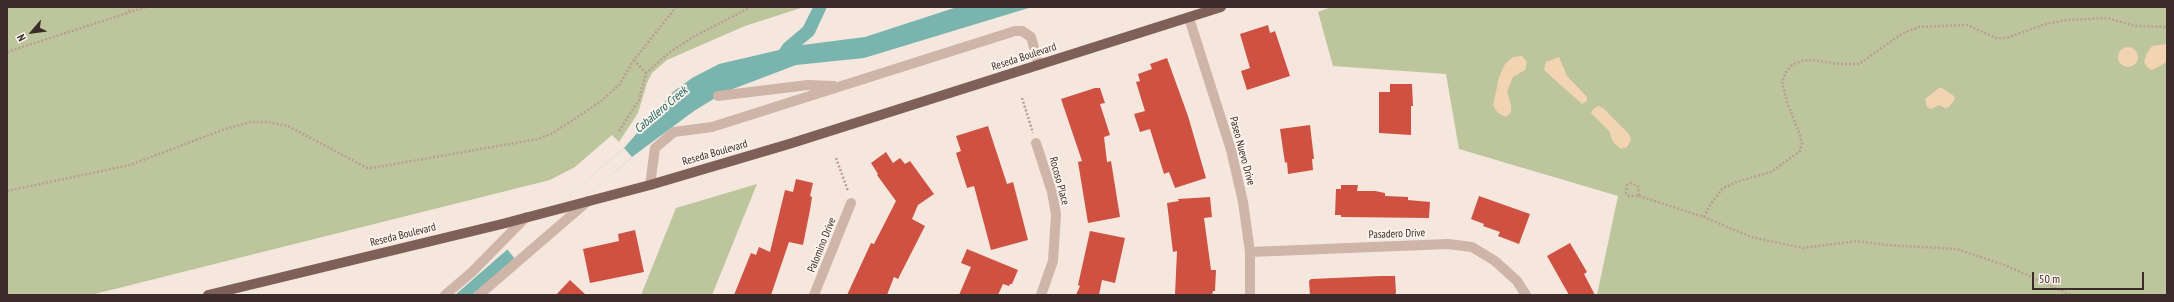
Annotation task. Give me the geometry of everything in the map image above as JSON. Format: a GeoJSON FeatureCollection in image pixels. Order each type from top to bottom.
{"type":"FeatureCollection","features":[{"type":"Feature","properties":{"kind":"main road","name":"Reseda Boulevard"},"geometry":{"type":"LineString","coordinates":[[208,295],[650,185],[789,144],[1221,7]]}},
{"type":"Feature","properties":{"kind":"street","name":"Paseo Nuevo Drive"},"geometry":{"type":"LineString","coordinates":[[1188,18],[1231,150],[1243,202],[1250,252],[1250,295]]}},
{"type":"Feature","properties":{"kind":"street"},"geometry":{"type":"LineString","coordinates":[[650,185],[655,148],[674,132],[712,127],[1015,32],[1022,31],[1031,37],[1039,65]]}},
{"type":"Feature","properties":{"kind":"street"},"geometry":{"type":"LineString","coordinates":[[718,96],[808,85],[842,86]]}},
{"type":"Feature","properties":{"kind":"street","name":"Rocoso Place"},"geometry":{"type":"LineString","coordinates":[[1036,143],[1052,192],[1056,214],[1053,261],[1041,295]]}},
{"type":"Feature","properties":{"kind":"street"},"geometry":{"type":"LineString","coordinates":[[478,295],[583,202]]}},
{"type":"Feature","properties":{"kind":"street","name":"Palomino Drive"},"geometry":{"type":"LineString","coordinates":[[814,295],[852,203]]}},
{"type":"Feature","properties":{"kind":"street"},"geometry":{"type":"LineString","coordinates":[[445,295],[472,272],[526,217]]}},
{"type":"Feature","properties":{"kind":"street","name":"Pasadero Drive"},"geometry":{"type":"LineString","coordinates":[[1250,252],[1438,244],[1472,247],[1495,261],[1517,281],[1526,295]]}},
{"type":"Feature","properties":{"kind":"path"},"geometry":{"type":"LineString","coordinates":[[126,14],[132,7]]}},
{"type":"Feature","properties":{"kind":"path"},"geometry":{"type":"LineString","coordinates":[[7,52],[146,7]]}},
{"type":"Feature","properties":{"kind":"path"},"geometry":{"type":"LineString","coordinates":[[7,191],[130,165],[225,128],[250,122],[268,122],[288,126],[367,168],[538,139],[553,133],[600,102],[619,85],[634,60],[676,7]]}},
{"type":"Feature","properties":{"kind":"path"},"geometry":{"type":"LineString","coordinates":[[619,131],[639,100],[646,73],[670,52],[693,37],[751,7]]}},
{"type":"Feature","properties":{"kind":"path"},"geometry":{"type":"LineString","coordinates":[[1704,217],[1710,205],[1722,189],[1736,182],[1771,172],[1800,151],[1802,143],[1800,135],[1786,102],[1782,82],[1786,72],[1792,65],[1801,61],[1812,60],[1839,64],[1859,64],[1903,33],[1919,27],[1963,24],[1996,38],[2006,38],[2046,24],[2067,20],[2107,18],[2136,26],[2167,27]]}},
{"type":"Feature","properties":{"kind":"path"},"geometry":{"type":"LineString","coordinates":[[634,60],[646,73]]}},
{"type":"Feature","properties":{"kind":"path"},"geometry":{"type":"LineString","coordinates":[[1022,98],[1036,143]]}},
{"type":"Feature","properties":{"kind":"path"},"geometry":{"type":"LineString","coordinates":[[836,158],[852,203]]}},
{"type":"Feature","properties":{"kind":"path"},"geometry":{"type":"LineString","coordinates":[[1639,196],[1638,186],[1634,183],[1626,185],[1625,189],[1629,196],[1639,196],[1704,217],[1751,237],[1803,248],[1857,241],[1886,246],[1957,250],[2007,266],[2071,295]]}},
{"type":"Feature","properties":{"kind":"green space"},"geometry":{"type":"Polygon","coordinates":[[[7,7],[804,7],[745,26],[667,60],[652,73],[647,83],[638,113],[619,142],[612,135],[575,167],[550,180],[91,295],[7,295],[7,7]]]}},
{"type":"Feature","properties":{"kind":"green space"},"geometry":{"type":"Polygon","coordinates":[[[1331,7],[2167,7],[2167,295],[1597,295],[1618,196],[1459,149],[1446,74],[1333,66],[1318,12],[1331,7]]]}},
{"type":"Feature","properties":{"kind":"green space"},"geometry":{"type":"Polygon","coordinates":[[[757,184],[712,295],[641,295],[676,208],[757,184]]]}},
{"type":"Feature","properties":{"kind":"sand"},"geometry":{"type":"Polygon","coordinates":[[[2167,44],[2167,62],[2152,70],[2147,67],[2144,62],[2147,53],[2152,46],[2167,44]]]}},
{"type":"Feature","properties":{"kind":"sand"},"geometry":{"type":"Polygon","coordinates":[[[2128,47],[2135,50],[2138,57],[2135,64],[2128,67],[2121,64],[2118,57],[2121,50],[2128,47]]]}},
{"type":"Feature","properties":{"kind":"sand"},"geometry":{"type":"Polygon","coordinates":[[[1522,56],[1527,62],[1525,70],[1513,77],[1507,91],[1511,105],[1511,112],[1506,117],[1498,113],[1493,106],[1499,77],[1505,64],[1513,57],[1522,56]]]}},
{"type":"Feature","properties":{"kind":"sand"},"geometry":{"type":"Polygon","coordinates":[[[1559,57],[1567,76],[1587,97],[1587,101],[1582,104],[1544,70],[1546,62],[1559,57]]]}},
{"type":"Feature","properties":{"kind":"sand"},"geometry":{"type":"Polygon","coordinates":[[[1939,88],[1942,88],[1954,96],[1955,99],[1949,107],[1945,108],[1939,105],[1931,109],[1927,107],[1925,99],[1939,88]]]}},
{"type":"Feature","properties":{"kind":"sand"},"geometry":{"type":"Polygon","coordinates":[[[1598,106],[1603,108],[1629,134],[1631,140],[1627,147],[1621,149],[1614,143],[1610,132],[1591,113],[1593,109],[1598,106]]]}},
{"type":"Feature","properties":{"kind":"water","name":"Caballero Creek"},"geometry":{"type":"Polygon","coordinates":[[[813,7],[827,7],[814,35],[802,45],[865,37],[957,7],[1032,7],[864,58],[796,65],[725,92],[694,111],[632,157],[472,295],[455,295],[624,148],[673,92],[692,78],[719,64],[779,50],[784,43],[803,27],[813,7]]]}},
{"type":"Feature","properties":{"kind":"pier"},"geometry":{"type":"Polygon","coordinates":[[[624,148],[632,157],[515,259],[507,249],[624,148]]]}},
{"type":"Feature","properties":{"kind":"building"},"geometry":{"type":"Polygon","coordinates":[[[1268,25],[1270,33],[1275,31],[1290,76],[1247,90],[1241,71],[1250,68],[1240,34],[1268,25]]]}},
{"type":"Feature","properties":{"kind":"building"},"geometry":{"type":"Polygon","coordinates":[[[1167,58],[1188,116],[1206,178],[1175,188],[1169,172],[1164,174],[1150,129],[1140,132],[1134,114],[1145,111],[1136,82],[1140,81],[1138,74],[1152,69],[1150,64],[1167,58]]]}},
{"type":"Feature","properties":{"kind":"building"},"geometry":{"type":"Polygon","coordinates":[[[1390,84],[1412,84],[1413,106],[1411,106],[1411,135],[1379,133],[1379,92],[1390,92],[1390,84]]]}},
{"type":"Feature","properties":{"kind":"building"},"geometry":{"type":"Polygon","coordinates":[[[1095,88],[1100,88],[1105,103],[1100,104],[1110,135],[1104,137],[1107,162],[1111,161],[1120,217],[1088,223],[1078,162],[1082,161],[1061,99],[1095,88]]]}},
{"type":"Feature","properties":{"kind":"building"},"geometry":{"type":"Polygon","coordinates":[[[1310,125],[1314,159],[1312,159],[1313,170],[1288,174],[1280,129],[1310,125]]]}},
{"type":"Feature","properties":{"kind":"building"},"geometry":{"type":"Polygon","coordinates":[[[988,126],[1007,184],[1013,182],[1028,240],[991,250],[974,186],[967,188],[956,153],[961,151],[956,136],[988,126]]]}},
{"type":"Feature","properties":{"kind":"building"},"geometry":{"type":"Polygon","coordinates":[[[886,152],[893,163],[900,158],[905,164],[910,161],[934,194],[918,205],[912,219],[925,226],[898,279],[894,277],[887,295],[847,295],[871,243],[874,244],[896,201],[877,175],[878,174],[871,163],[886,152]]]}},
{"type":"Feature","properties":{"kind":"building"},"geometry":{"type":"Polygon","coordinates":[[[796,179],[813,183],[810,196],[812,197],[810,210],[803,245],[789,242],[771,295],[734,295],[751,253],[756,255],[759,247],[770,252],[785,190],[793,192],[796,179]]]}},
{"type":"Feature","properties":{"kind":"building"},"geometry":{"type":"Polygon","coordinates":[[[1341,185],[1358,185],[1357,191],[1375,191],[1385,193],[1385,196],[1408,197],[1408,200],[1430,202],[1429,218],[1341,217],[1341,215],[1335,215],[1336,189],[1341,189],[1341,185]]]}},
{"type":"Feature","properties":{"kind":"building"},"geometry":{"type":"Polygon","coordinates":[[[1479,196],[1530,214],[1519,244],[1498,236],[1500,232],[1483,226],[1484,224],[1471,219],[1479,196]]]}},
{"type":"Feature","properties":{"kind":"building"},"geometry":{"type":"Polygon","coordinates":[[[1210,197],[1212,217],[1204,218],[1211,270],[1216,270],[1215,291],[1213,291],[1212,295],[1175,295],[1177,251],[1173,252],[1167,203],[1179,201],[1178,199],[1210,197]]]}},
{"type":"Feature","properties":{"kind":"building"},"geometry":{"type":"Polygon","coordinates":[[[635,230],[644,272],[590,283],[583,249],[619,241],[618,234],[635,230]]]}},
{"type":"Feature","properties":{"kind":"building"},"geometry":{"type":"Polygon","coordinates":[[[1090,231],[1125,238],[1115,283],[1102,280],[1099,295],[1076,295],[1080,286],[1078,285],[1090,231]]]}},
{"type":"Feature","properties":{"kind":"building"},"geometry":{"type":"Polygon","coordinates":[[[1570,243],[1587,272],[1584,274],[1595,295],[1569,295],[1547,256],[1570,243]]]}},
{"type":"Feature","properties":{"kind":"building"},"geometry":{"type":"Polygon","coordinates":[[[967,249],[1018,270],[1012,284],[1009,286],[1003,284],[998,295],[959,295],[971,267],[961,263],[967,249]]]}},
{"type":"Feature","properties":{"kind":"building"},"geometry":{"type":"Polygon","coordinates":[[[1395,276],[1396,293],[1394,295],[1310,295],[1309,281],[1311,279],[1395,276]]]}},
{"type":"Feature","properties":{"kind":"building"},"geometry":{"type":"Polygon","coordinates":[[[570,280],[586,295],[556,295],[570,280]]]}}]}
